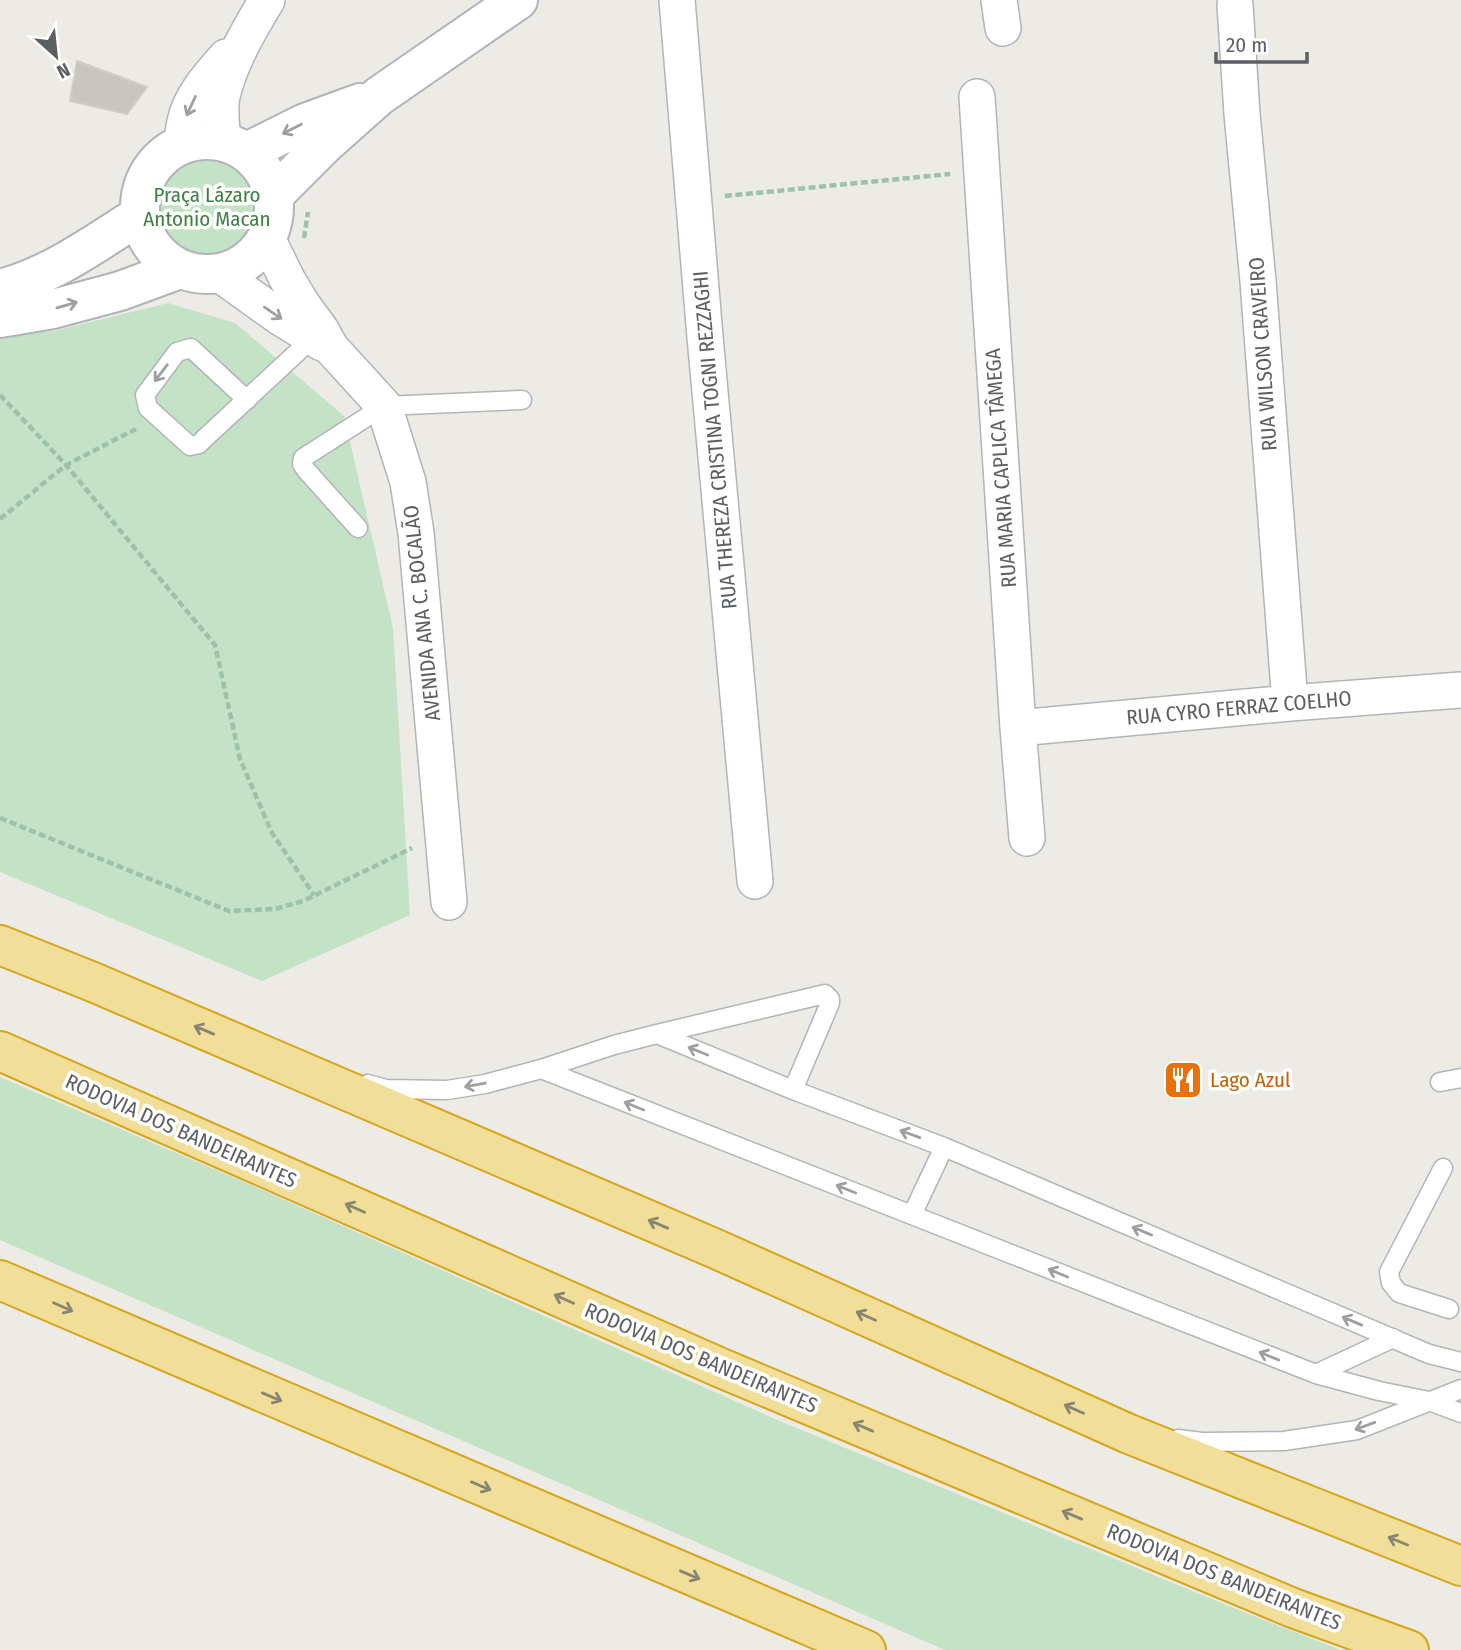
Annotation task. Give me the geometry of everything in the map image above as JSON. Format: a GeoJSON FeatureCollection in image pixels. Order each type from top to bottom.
{"type":"FeatureCollection","features":[{"type":"Feature","properties":{"kind":"highway"},"geometry":{"type":"LineString","coordinates":[[0,944],[716,1249],[1129,1434],[1461,1566]]}},
{"type":"Feature","properties":{"kind":"highway","name":"RODOVIA DOS BANDEIRANTES"},"geometry":{"type":"LineString","coordinates":[[0,1051],[721,1368],[1293,1608],[1409,1650]]}},
{"type":"Feature","properties":{"kind":"highway"},"geometry":{"type":"LineString","coordinates":[[0,1280],[866,1650]]}},
{"type":"Feature","properties":{"kind":"street"},"geometry":{"type":"LineString","coordinates":[[235,147],[221,109],[222,96],[245,36],[267,0]]}},
{"type":"Feature","properties":{"kind":"street"},"geometry":{"type":"LineString","coordinates":[[291,202],[260,164],[235,147],[203,139],[182,144],[166,152],[154,165],[145,180],[140,197],[140,215],[146,237],[160,256],[180,269],[198,274],[233,269],[258,251],[286,241],[274,217],[291,202],[317,152],[379,96],[518,0]]}},
{"type":"Feature","properties":{"kind":"street","name":"RUA THEREZA CRISTINA TOGNI REZZAGHI"},"geometry":{"type":"LineString","coordinates":[[677,0],[755,881]]}},
{"type":"Feature","properties":{"kind":"street","name":"RUA WILSON CRAVEIRO"},"geometry":{"type":"LineString","coordinates":[[1236,5],[1242,114],[1258,281],[1290,703]]}},
{"type":"Feature","properties":{"kind":"street"},"geometry":{"type":"LineString","coordinates":[[182,144],[189,108],[218,66],[245,36]]}},
{"type":"Feature","properties":{"kind":"street"},"geometry":{"type":"LineString","coordinates":[[235,147],[379,96]]}},
{"type":"Feature","properties":{"kind":"street","name":"RUA MARIA CAPLICA TÂMEGA"},"geometry":{"type":"LineString","coordinates":[[977,97],[1027,838]]}},
{"type":"Feature","properties":{"kind":"street"},"geometry":{"type":"LineString","coordinates":[[0,289],[14,286],[57,265],[140,215]]}},
{"type":"Feature","properties":{"kind":"street","name":"AVENIDA ANA C. BOCALÃO"},"geometry":{"type":"LineString","coordinates":[[286,241],[287,279],[322,339],[384,406],[408,482],[416,533],[449,902]]}},
{"type":"Feature","properties":{"kind":"street"},"geometry":{"type":"LineString","coordinates":[[0,318],[53,309],[120,291],[180,269]]}},
{"type":"Feature","properties":{"kind":"street","name":"AVENIDA ANA C. BOCALÃO"},"geometry":{"type":"LineString","coordinates":[[218,273],[281,318],[322,339]]}},
{"type":"Feature","properties":{"kind":"street","name":"RUA CYRO FERRAZ COELHO"},"geometry":{"type":"LineString","coordinates":[[1018,728],[1461,690]]}},
{"type":"Feature","properties":{"kind":"lane"},"geometry":{"type":"LineString","coordinates":[[247,400],[191,348],[177,352],[145,395],[148,408],[190,446],[199,444],[247,400],[322,339]]}},
{"type":"Feature","properties":{"kind":"lane"},"geometry":{"type":"LineString","coordinates":[[358,528],[306,470],[302,464],[303,458],[384,406],[522,400]]}},
{"type":"Feature","properties":{"kind":"lane"},"geometry":{"type":"LineString","coordinates":[[267,1057],[386,1089],[447,1090],[485,1084],[614,1045],[825,993],[830,1003],[793,1090]]}},
{"type":"Feature","properties":{"kind":"lane"},"geometry":{"type":"LineString","coordinates":[[657,1034],[793,1090],[944,1147],[1429,1354],[1461,1362]]}},
{"type":"Feature","properties":{"kind":"lane"},"geometry":{"type":"LineString","coordinates":[[541,1069],[1316,1374],[1429,1401],[1461,1413]]}},
{"type":"Feature","properties":{"kind":"lane"},"geometry":{"type":"LineString","coordinates":[[1440,1082],[1461,1079]]}},
{"type":"Feature","properties":{"kind":"lane"},"geometry":{"type":"LineString","coordinates":[[912,1215],[944,1147]]}},
{"type":"Feature","properties":{"kind":"lane"},"geometry":{"type":"LineString","coordinates":[[1443,1168],[1389,1272],[1391,1283],[1399,1293],[1449,1309]]}},
{"type":"Feature","properties":{"kind":"lane"},"geometry":{"type":"LineString","coordinates":[[1316,1374],[1393,1338]]}},
{"type":"Feature","properties":{"kind":"lane"},"geometry":{"type":"LineString","coordinates":[[1129,1434],[1202,1442],[1284,1441],[1357,1430],[1461,1389]]}},
{"type":"Feature","properties":{"kind":"path"},"geometry":{"type":"LineString","coordinates":[[693,200],[982,171]]}},
{"type":"Feature","properties":{"kind":"path"},"geometry":{"type":"LineString","coordinates":[[286,241],[291,202]]}},
{"type":"Feature","properties":{"kind":"path"},"geometry":{"type":"LineString","coordinates":[[0,395],[66,465],[215,645],[240,759],[272,833],[314,895]]}},
{"type":"Feature","properties":{"kind":"path"},"geometry":{"type":"LineString","coordinates":[[0,519],[66,465],[158,417]]}},
{"type":"Feature","properties":{"kind":"path"},"geometry":{"type":"LineString","coordinates":[[0,818],[229,911],[275,909],[303,901],[412,848]]}},
{"type":"Feature","properties":{"kind":"green space","name":"Praça Lázaro Antonio Macan"},"geometry":{"type":"Polygon","coordinates":[[[207,160],[225,164],[240,174],[250,189],[254,207],[250,225],[240,240],[225,250],[207,254],[189,250],[174,240],[164,225],[160,207],[164,189],[174,174],[189,164],[207,160]]]}},
{"type":"Feature","properties":{"kind":"green space"},"geometry":{"type":"Polygon","coordinates":[[[168,303],[235,323],[344,416],[393,628],[410,915],[262,981],[0,872],[0,336],[54,331],[168,303]]]}},
{"type":"Feature","properties":{"kind":"green space"},"geometry":{"type":"Polygon","coordinates":[[[0,1077],[267,1192],[775,1419],[1341,1650],[945,1650],[0,1240],[0,1077]]]}},
{"type":"Feature","properties":{"kind":"building"},"geometry":{"type":"Polygon","coordinates":[[[77,61],[147,87],[127,114],[70,101],[77,61]]]}},
{"type":"Feature","properties":{"kind":"place","name":"Lago Azul"},"geometry":{"type":"Point","coordinates":[1183,1080]}}]}
